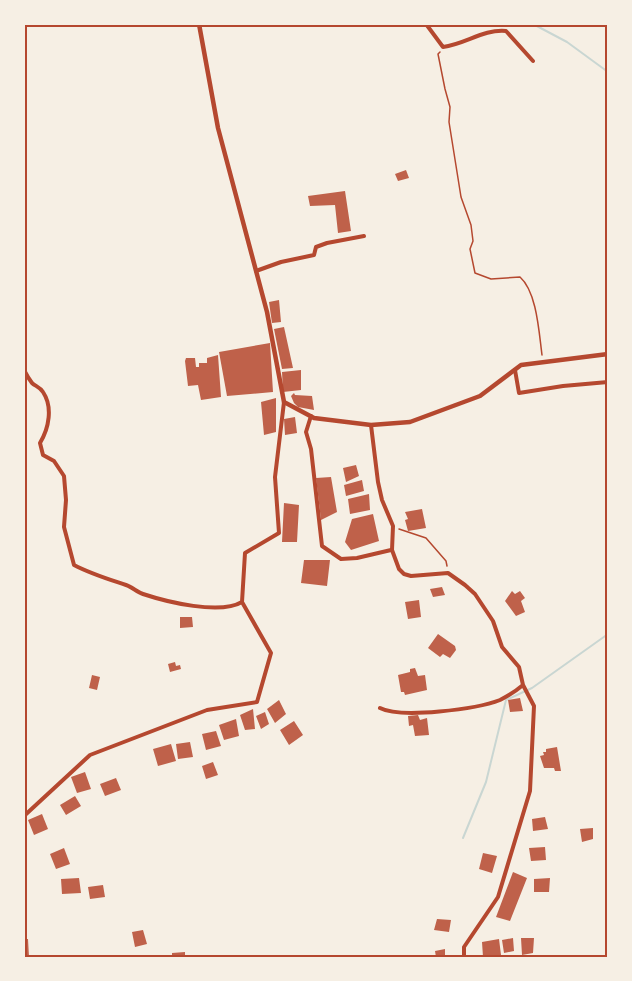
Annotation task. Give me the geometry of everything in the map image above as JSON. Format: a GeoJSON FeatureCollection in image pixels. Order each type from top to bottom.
{"type":"FeatureCollection","features":[{"type":"Feature","properties":{"kind":"street"},"geometry":{"type":"LineString","coordinates":[[24,816],[90,755],[207,710],[257,702],[271,653],[242,602],[245,553],[279,533],[275,477],[284,402],[267,312],[218,128],[199,24]]}},
{"type":"Feature","properties":{"kind":"street"},"geometry":{"type":"LineString","coordinates":[[426,24],[443,47],[454,46],[492,30],[506,31],[532,61]]}},
{"type":"Feature","properties":{"kind":"street"},"geometry":{"type":"LineString","coordinates":[[255,272],[281,261],[314,255],[316,247],[327,243],[364,236]]}},
{"type":"Feature","properties":{"kind":"street"},"geometry":{"type":"LineString","coordinates":[[284,402],[311,416],[371,425],[410,422],[480,396],[521,365],[608,354]]}},
{"type":"Feature","properties":{"kind":"street"},"geometry":{"type":"LineString","coordinates":[[24,370],[31,382],[42,390],[47,402],[49,418],[46,433],[40,443],[43,455],[54,461],[64,476],[66,500],[64,527],[74,565],[142,593],[200,608],[233,607],[242,602]]}},
{"type":"Feature","properties":{"kind":"street"},"geometry":{"type":"LineString","coordinates":[[515,370],[519,393],[608,382]]}},
{"type":"Feature","properties":{"kind":"street"},"geometry":{"type":"LineString","coordinates":[[311,416],[306,432],[311,449],[322,546],[341,559],[392,550]]}},
{"type":"Feature","properties":{"kind":"street"},"geometry":{"type":"LineString","coordinates":[[371,425],[382,500],[393,526],[392,550],[399,569],[404,574],[424,576],[448,573],[475,594],[493,621],[502,647],[519,667],[524,686],[534,706],[530,791],[498,897],[464,947],[464,957]]}},
{"type":"Feature","properties":{"kind":"street"},"geometry":{"type":"LineString","coordinates":[[380,708],[405,713],[470,707],[502,699],[524,686]]}},
{"type":"Feature","properties":{"kind":"path"},"geometry":{"type":"LineString","coordinates":[[443,47],[438,54],[450,107],[449,122],[461,197],[471,225],[473,241],[470,249],[475,273],[491,279],[520,277],[526,282],[533,302],[543,362]]}},
{"type":"Feature","properties":{"kind":"path"},"geometry":{"type":"LineString","coordinates":[[393,526],[426,538],[446,561],[448,573]]}},
{"type":"Feature","properties":{"kind":"building"},"geometry":{"type":"Polygon","coordinates":[[[406,170],[409,178],[398,181],[395,174],[406,170]]]}},
{"type":"Feature","properties":{"kind":"building"},"geometry":{"type":"Polygon","coordinates":[[[345,191],[351,231],[338,233],[335,205],[310,206],[308,196],[345,191]]]}},
{"type":"Feature","properties":{"kind":"building"},"geometry":{"type":"Polygon","coordinates":[[[279,300],[281,322],[272,323],[269,302],[279,300]]]}},
{"type":"Feature","properties":{"kind":"building"},"geometry":{"type":"Polygon","coordinates":[[[284,327],[293,368],[282,369],[274,329],[284,327]]]}},
{"type":"Feature","properties":{"kind":"building"},"geometry":{"type":"Polygon","coordinates":[[[270,343],[273,392],[227,396],[219,352],[270,343]]]}},
{"type":"Feature","properties":{"kind":"building"},"geometry":{"type":"Polygon","coordinates":[[[218,355],[221,397],[201,400],[198,385],[188,386],[186,358],[195,358],[196,367],[199,367],[199,363],[207,363],[207,358],[218,355]]]}},
{"type":"Feature","properties":{"kind":"building"},"geometry":{"type":"Polygon","coordinates":[[[301,370],[301,390],[283,392],[282,372],[301,370]]]}},
{"type":"Feature","properties":{"kind":"building"},"geometry":{"type":"Polygon","coordinates":[[[294,393],[295,395],[312,396],[314,410],[298,407],[291,396],[294,393]]]}},
{"type":"Feature","properties":{"kind":"building"},"geometry":{"type":"Polygon","coordinates":[[[276,398],[276,432],[264,435],[261,402],[276,398]]]}},
{"type":"Feature","properties":{"kind":"building"},"geometry":{"type":"Polygon","coordinates":[[[295,417],[297,433],[285,435],[284,419],[295,417]]]}},
{"type":"Feature","properties":{"kind":"building"},"geometry":{"type":"Polygon","coordinates":[[[356,465],[359,476],[346,482],[343,468],[356,465]]]}},
{"type":"Feature","properties":{"kind":"building"},"geometry":{"type":"Polygon","coordinates":[[[331,477],[337,512],[321,520],[316,478],[331,477]]]}},
{"type":"Feature","properties":{"kind":"building"},"geometry":{"type":"Polygon","coordinates":[[[362,480],[364,491],[346,496],[344,485],[362,480]]]}},
{"type":"Feature","properties":{"kind":"building"},"geometry":{"type":"Polygon","coordinates":[[[369,494],[370,510],[350,514],[348,499],[369,494]]]}},
{"type":"Feature","properties":{"kind":"building"},"geometry":{"type":"Polygon","coordinates":[[[284,503],[299,505],[297,542],[282,542],[284,503]]]}},
{"type":"Feature","properties":{"kind":"building"},"geometry":{"type":"Polygon","coordinates":[[[422,509],[426,528],[408,531],[405,520],[408,519],[405,512],[422,509]]]}},
{"type":"Feature","properties":{"kind":"building"},"geometry":{"type":"Polygon","coordinates":[[[373,514],[379,541],[351,550],[345,542],[352,519],[373,514]]]}},
{"type":"Feature","properties":{"kind":"building"},"geometry":{"type":"Polygon","coordinates":[[[304,560],[330,560],[327,586],[301,583],[304,560]]]}},
{"type":"Feature","properties":{"kind":"building"},"geometry":{"type":"Polygon","coordinates":[[[442,587],[445,595],[433,597],[430,589],[442,587]]]}},
{"type":"Feature","properties":{"kind":"building"},"geometry":{"type":"Polygon","coordinates":[[[512,591],[515,594],[520,591],[525,598],[521,601],[525,612],[516,616],[505,601],[512,591]]]}},
{"type":"Feature","properties":{"kind":"building"},"geometry":{"type":"Polygon","coordinates":[[[419,600],[421,617],[408,619],[405,602],[419,600]]]}},
{"type":"Feature","properties":{"kind":"building"},"geometry":{"type":"Polygon","coordinates":[[[180,617],[192,617],[193,627],[180,628],[180,617]]]}},
{"type":"Feature","properties":{"kind":"building"},"geometry":{"type":"Polygon","coordinates":[[[438,634],[455,646],[456,650],[450,658],[443,654],[440,657],[428,648],[438,634]]]}},
{"type":"Feature","properties":{"kind":"building"},"geometry":{"type":"Polygon","coordinates":[[[175,662],[176,666],[180,665],[181,669],[170,672],[168,664],[175,662]]]}},
{"type":"Feature","properties":{"kind":"building"},"geometry":{"type":"Polygon","coordinates":[[[415,668],[418,676],[425,675],[427,690],[405,695],[401,692],[398,675],[415,668]]]}},
{"type":"Feature","properties":{"kind":"building"},"geometry":{"type":"Polygon","coordinates":[[[92,675],[100,677],[97,690],[89,688],[92,675]]]}},
{"type":"Feature","properties":{"kind":"building"},"geometry":{"type":"Polygon","coordinates":[[[520,698],[523,711],[510,712],[508,700],[520,698]]]}},
{"type":"Feature","properties":{"kind":"building"},"geometry":{"type":"Polygon","coordinates":[[[279,700],[286,714],[275,723],[267,709],[279,700]]]}},
{"type":"Feature","properties":{"kind":"building"},"geometry":{"type":"Polygon","coordinates":[[[253,709],[255,729],[245,730],[240,715],[253,709]]]}},
{"type":"Feature","properties":{"kind":"building"},"geometry":{"type":"Polygon","coordinates":[[[265,712],[269,724],[261,729],[256,716],[265,712]]]}},
{"type":"Feature","properties":{"kind":"building"},"geometry":{"type":"Polygon","coordinates":[[[418,715],[420,720],[427,718],[429,735],[415,736],[413,725],[409,726],[408,716],[418,715]]]}},
{"type":"Feature","properties":{"kind":"building"},"geometry":{"type":"Polygon","coordinates":[[[236,719],[239,736],[224,740],[219,725],[236,719]]]}},
{"type":"Feature","properties":{"kind":"building"},"geometry":{"type":"Polygon","coordinates":[[[294,721],[303,735],[289,745],[280,730],[294,721]]]}},
{"type":"Feature","properties":{"kind":"building"},"geometry":{"type":"Polygon","coordinates":[[[216,731],[221,746],[206,750],[202,734],[216,731]]]}},
{"type":"Feature","properties":{"kind":"building"},"geometry":{"type":"Polygon","coordinates":[[[190,742],[193,757],[178,759],[176,744],[190,742]]]}},
{"type":"Feature","properties":{"kind":"building"},"geometry":{"type":"Polygon","coordinates":[[[171,744],[176,761],[158,766],[153,749],[171,744]]]}},
{"type":"Feature","properties":{"kind":"building"},"geometry":{"type":"Polygon","coordinates":[[[557,747],[561,771],[544,768],[540,756],[544,755],[543,752],[546,752],[546,749],[557,747]]]}},
{"type":"Feature","properties":{"kind":"building"},"geometry":{"type":"Polygon","coordinates":[[[213,762],[218,775],[206,779],[202,766],[213,762]]]}},
{"type":"Feature","properties":{"kind":"building"},"geometry":{"type":"Polygon","coordinates":[[[85,772],[91,789],[77,793],[71,777],[85,772]]]}},
{"type":"Feature","properties":{"kind":"building"},"geometry":{"type":"Polygon","coordinates":[[[116,778],[121,790],[105,796],[100,784],[116,778]]]}},
{"type":"Feature","properties":{"kind":"building"},"geometry":{"type":"Polygon","coordinates":[[[75,796],[81,806],[66,815],[60,805],[75,796]]]}},
{"type":"Feature","properties":{"kind":"building"},"geometry":{"type":"Polygon","coordinates":[[[42,814],[48,829],[34,835],[28,820],[42,814]]]}},
{"type":"Feature","properties":{"kind":"building"},"geometry":{"type":"Polygon","coordinates":[[[545,817],[548,829],[533,831],[532,819],[545,817]]]}},
{"type":"Feature","properties":{"kind":"building"},"geometry":{"type":"Polygon","coordinates":[[[593,828],[593,839],[582,842],[580,829],[593,828]]]}},
{"type":"Feature","properties":{"kind":"building"},"geometry":{"type":"Polygon","coordinates":[[[545,847],[546,860],[531,861],[529,848],[545,847]]]}},
{"type":"Feature","properties":{"kind":"building"},"geometry":{"type":"Polygon","coordinates":[[[64,848],[70,864],[56,869],[50,854],[64,848]]]}},
{"type":"Feature","properties":{"kind":"building"},"geometry":{"type":"Polygon","coordinates":[[[483,853],[497,856],[492,873],[479,869],[483,853]]]}},
{"type":"Feature","properties":{"kind":"building"},"geometry":{"type":"Polygon","coordinates":[[[513,872],[527,878],[510,921],[496,917],[513,872]]]}},
{"type":"Feature","properties":{"kind":"building"},"geometry":{"type":"Polygon","coordinates":[[[79,878],[81,893],[62,894],[61,879],[79,878]]]}},
{"type":"Feature","properties":{"kind":"building"},"geometry":{"type":"Polygon","coordinates":[[[550,878],[549,892],[534,892],[534,879],[550,878]]]}},
{"type":"Feature","properties":{"kind":"building"},"geometry":{"type":"Polygon","coordinates":[[[103,885],[105,897],[90,899],[88,887],[103,885]]]}},
{"type":"Feature","properties":{"kind":"building"},"geometry":{"type":"Polygon","coordinates":[[[437,919],[451,920],[449,932],[434,930],[437,919]]]}},
{"type":"Feature","properties":{"kind":"building"},"geometry":{"type":"Polygon","coordinates":[[[143,930],[147,944],[135,947],[132,932],[143,930]]]}},
{"type":"Feature","properties":{"kind":"building"},"geometry":{"type":"Polygon","coordinates":[[[513,938],[514,951],[504,953],[502,940],[513,938]]]}},
{"type":"Feature","properties":{"kind":"building"},"geometry":{"type":"Polygon","coordinates":[[[521,938],[534,938],[533,953],[522,955],[521,938]]]}},
{"type":"Feature","properties":{"kind":"building"},"geometry":{"type":"Polygon","coordinates":[[[24,939],[28,939],[29,957],[24,957],[24,939]]]}},
{"type":"Feature","properties":{"kind":"building"},"geometry":{"type":"Polygon","coordinates":[[[499,939],[501,955],[483,957],[482,942],[499,939]]]}},
{"type":"Feature","properties":{"kind":"building"},"geometry":{"type":"Polygon","coordinates":[[[445,949],[445,957],[436,957],[435,951],[445,949]]]}},
{"type":"Feature","properties":{"kind":"building"},"geometry":{"type":"Polygon","coordinates":[[[185,952],[185,957],[172,957],[172,953],[185,952]]]}},
{"type":"Feature","properties":{"kind":"waterway"},"geometry":{"type":"LineString","coordinates":[[533,24],[567,42],[608,72]]}},
{"type":"Feature","properties":{"kind":"waterway"},"geometry":{"type":"LineString","coordinates":[[463,838],[486,782],[506,700],[532,688],[608,634]]}}]}
